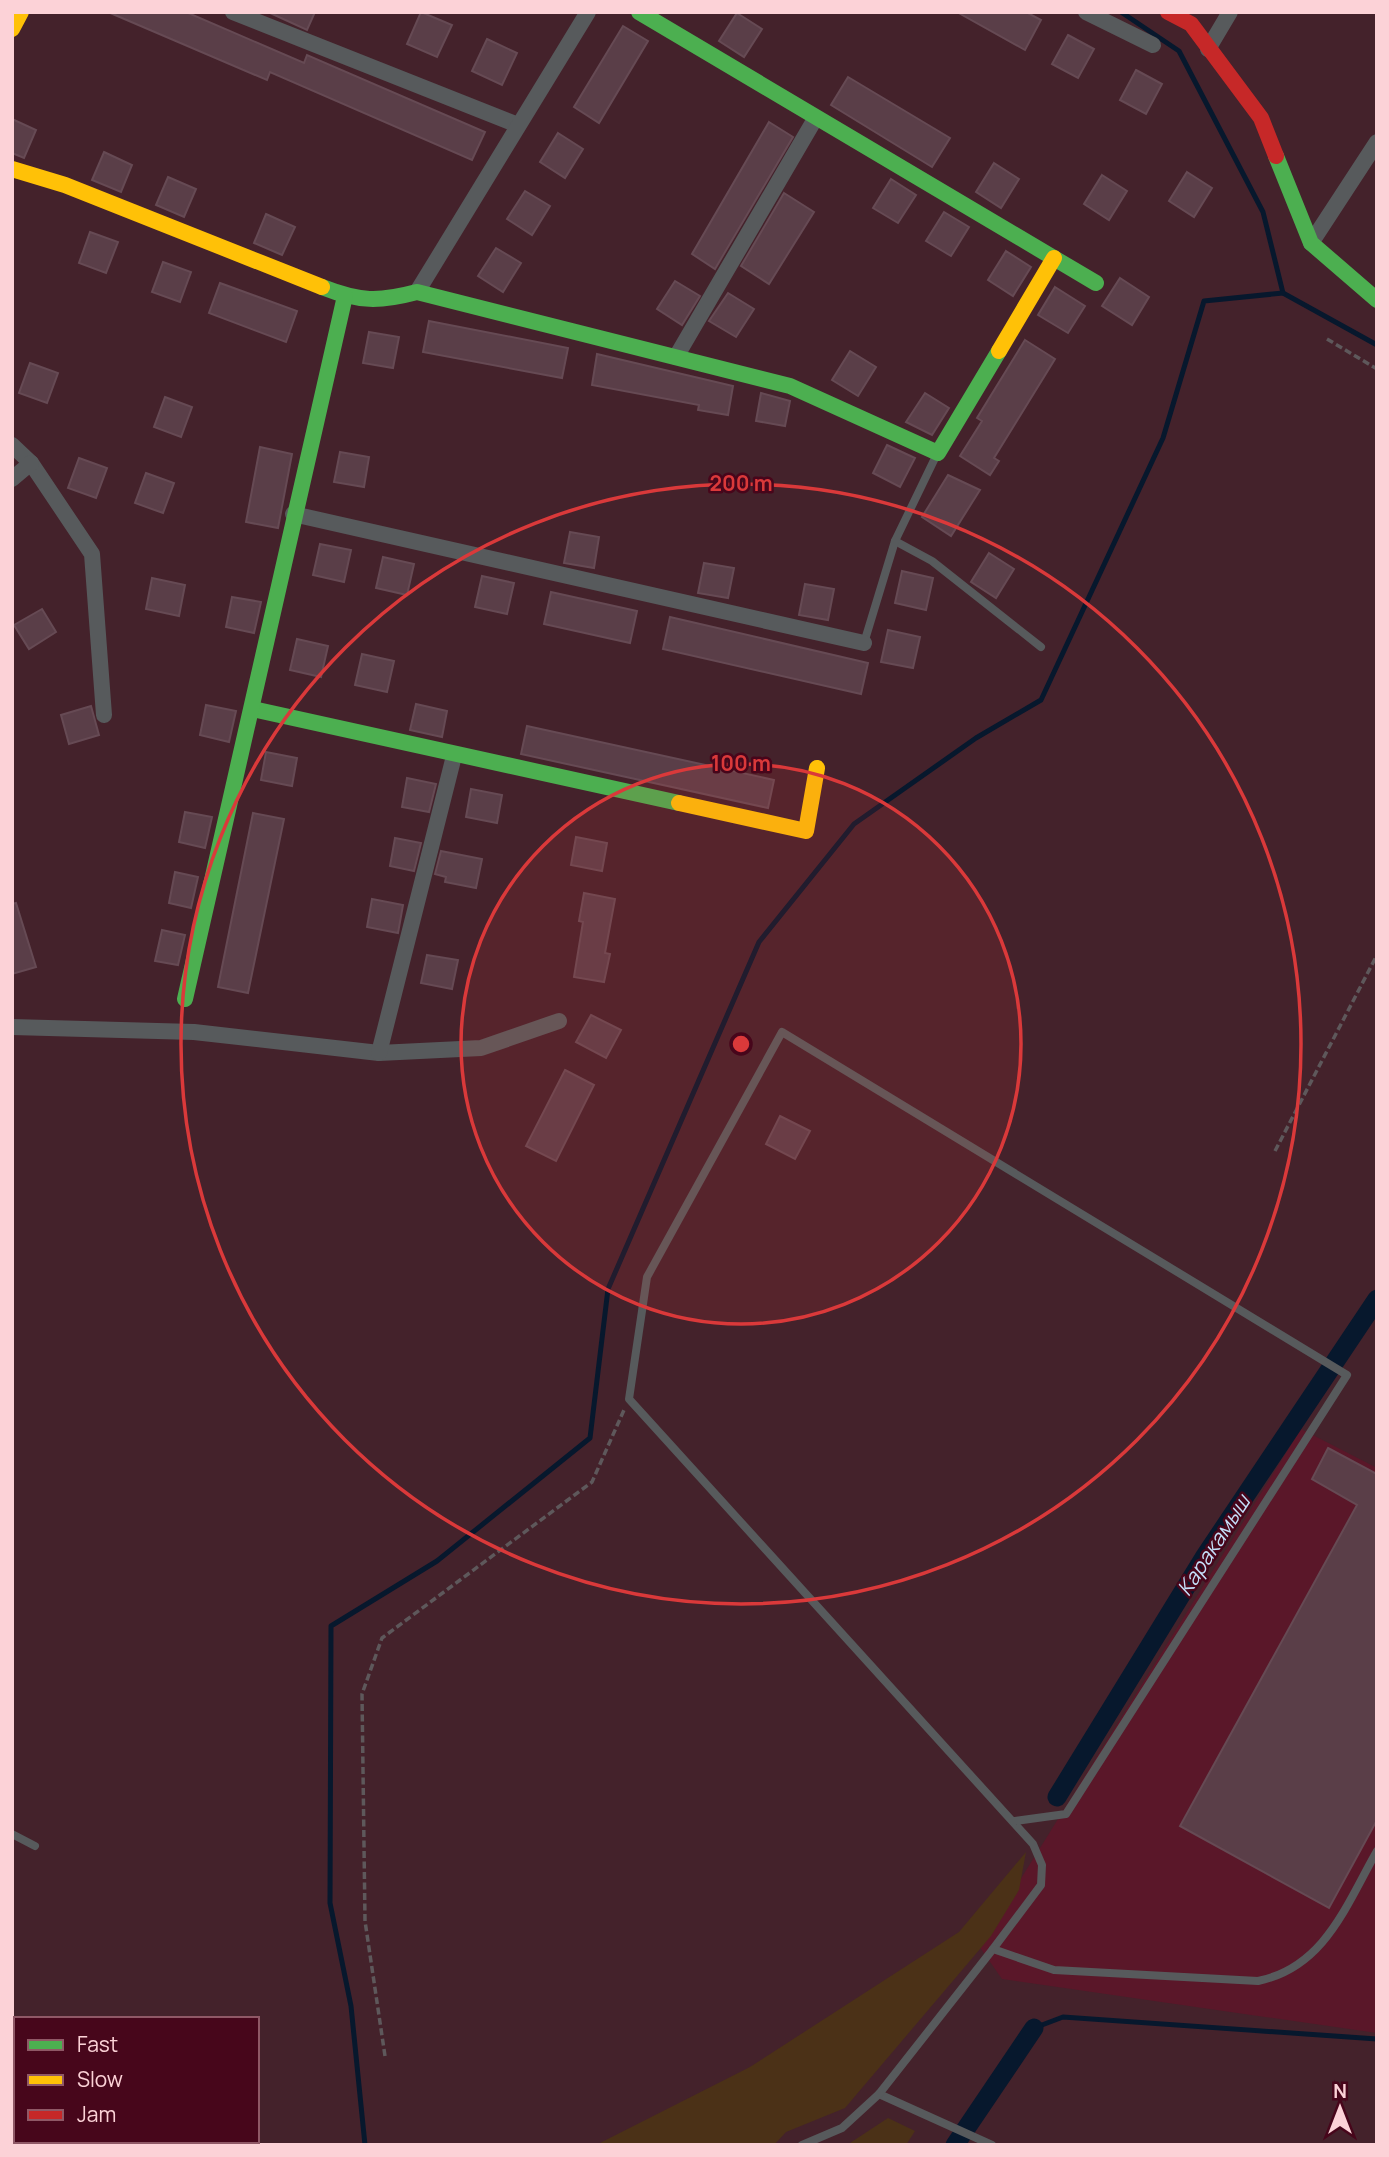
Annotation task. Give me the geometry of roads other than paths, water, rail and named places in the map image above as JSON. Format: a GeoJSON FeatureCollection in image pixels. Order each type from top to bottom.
{"type":"FeatureCollection","features":[{"type":"Feature","properties":{"kind":"street"},"geometry":{"type":"LineString","coordinates":[[12,29],[21,12]]}},
{"type":"Feature","properties":{"kind":"street"},"geometry":{"type":"LineString","coordinates":[[233,12],[518,125]]}},
{"type":"Feature","properties":{"kind":"street"},"geometry":{"type":"LineString","coordinates":[[417,292],[588,12]]}},
{"type":"Feature","properties":{"kind":"street"},"geometry":{"type":"LineString","coordinates":[[639,12],[815,120],[1096,283]]}},
{"type":"Feature","properties":{"kind":"street"},"geometry":{"type":"LineString","coordinates":[[1086,12],[1153,45]]}},
{"type":"Feature","properties":{"kind":"street"},"geometry":{"type":"LineString","coordinates":[[1168,12],[1191,24],[1261,118],[1311,243],[1377,300]]}},
{"type":"Feature","properties":{"kind":"street"},"geometry":{"type":"LineString","coordinates":[[1208,49],[1230,12]]}},
{"type":"Feature","properties":{"kind":"street"},"geometry":{"type":"LineString","coordinates":[[676,357],[815,120]]}},
{"type":"Feature","properties":{"kind":"street"},"geometry":{"type":"LineString","coordinates":[[1311,243],[1377,142]]}},
{"type":"Feature","properties":{"kind":"street"},"geometry":{"type":"LineString","coordinates":[[12,169],[65,185],[345,296],[384,301],[417,292],[790,386],[938,453],[1054,258]]}},
{"type":"Feature","properties":{"kind":"street"},"geometry":{"type":"LineString","coordinates":[[185,999],[253,709],[293,514],[345,296]]}},
{"type":"Feature","properties":{"kind":"street"},"geometry":{"type":"LineString","coordinates":[[12,445],[31,463],[92,554],[104,715]]}},
{"type":"Feature","properties":{"kind":"street"},"geometry":{"type":"LineString","coordinates":[[12,479],[31,463]]}},
{"type":"Feature","properties":{"kind":"street"},"geometry":{"type":"LineString","coordinates":[[293,514],[864,643]]}},
{"type":"Feature","properties":{"kind":"street"},"geometry":{"type":"LineString","coordinates":[[253,709],[454,757],[652,796],[806,831],[817,768]]}},
{"type":"Feature","properties":{"kind":"street"},"geometry":{"type":"LineString","coordinates":[[379,1053],[454,757]]}},
{"type":"Feature","properties":{"kind":"street"},"geometry":{"type":"LineString","coordinates":[[12,1027],[194,1032],[379,1053],[481,1048],[559,1021]]}},
{"type":"Feature","properties":{"kind":"lane"},"geometry":{"type":"LineString","coordinates":[[864,643],[895,541],[938,453]]}},
{"type":"Feature","properties":{"kind":"lane"},"geometry":{"type":"LineString","coordinates":[[895,541],[932,561],[1041,647]]}},
{"type":"Feature","properties":{"kind":"lane"},"geometry":{"type":"LineString","coordinates":[[802,2145],[842,2128],[879,2094],[1041,1885],[1042,1865],[1033,1844],[1015,1821],[629,1399],[647,1277],[782,1032],[1347,1375],[1066,1814],[1015,1821]]}},
{"type":"Feature","properties":{"kind":"lane"},"geometry":{"type":"LineString","coordinates":[[12,1834],[35,1846]]}},
{"type":"Feature","properties":{"kind":"lane"},"geometry":{"type":"LineString","coordinates":[[993,1949],[1054,1970],[1258,1981],[1281,1976],[1302,1965],[1319,1948],[1377,1851]]}},
{"type":"Feature","properties":{"kind":"lane"},"geometry":{"type":"LineString","coordinates":[[879,2094],[989,2144]]}},
{"type":"Feature","properties":{"kind":"waterway"},"geometry":{"type":"LineString","coordinates":[[1121,12],[1179,51],[1263,212],[1283,293],[1377,345]]}},
{"type":"Feature","properties":{"kind":"waterway"},"geometry":{"type":"LineString","coordinates":[[365,2145],[351,2006],[330,1903],[331,1626],[437,1561],[590,1438],[608,1289],[759,942],[854,824],[976,738],[1041,700],[1163,438],[1204,301],[1283,293]]}},
{"type":"Feature","properties":{"kind":"waterway","name":"Каракамыш"},"geometry":{"type":"LineString","coordinates":[[1057,1797],[1205,1556],[1377,1299]]}},
{"type":"Feature","properties":{"kind":"waterway"},"geometry":{"type":"LineString","coordinates":[[1034,2028],[1063,2017],[1377,2039]]}},
{"type":"Feature","properties":{"kind":"waterway","name":"Каракамыш"},"geometry":{"type":"LineString","coordinates":[[955,2145],[1034,2028]]}}]}
